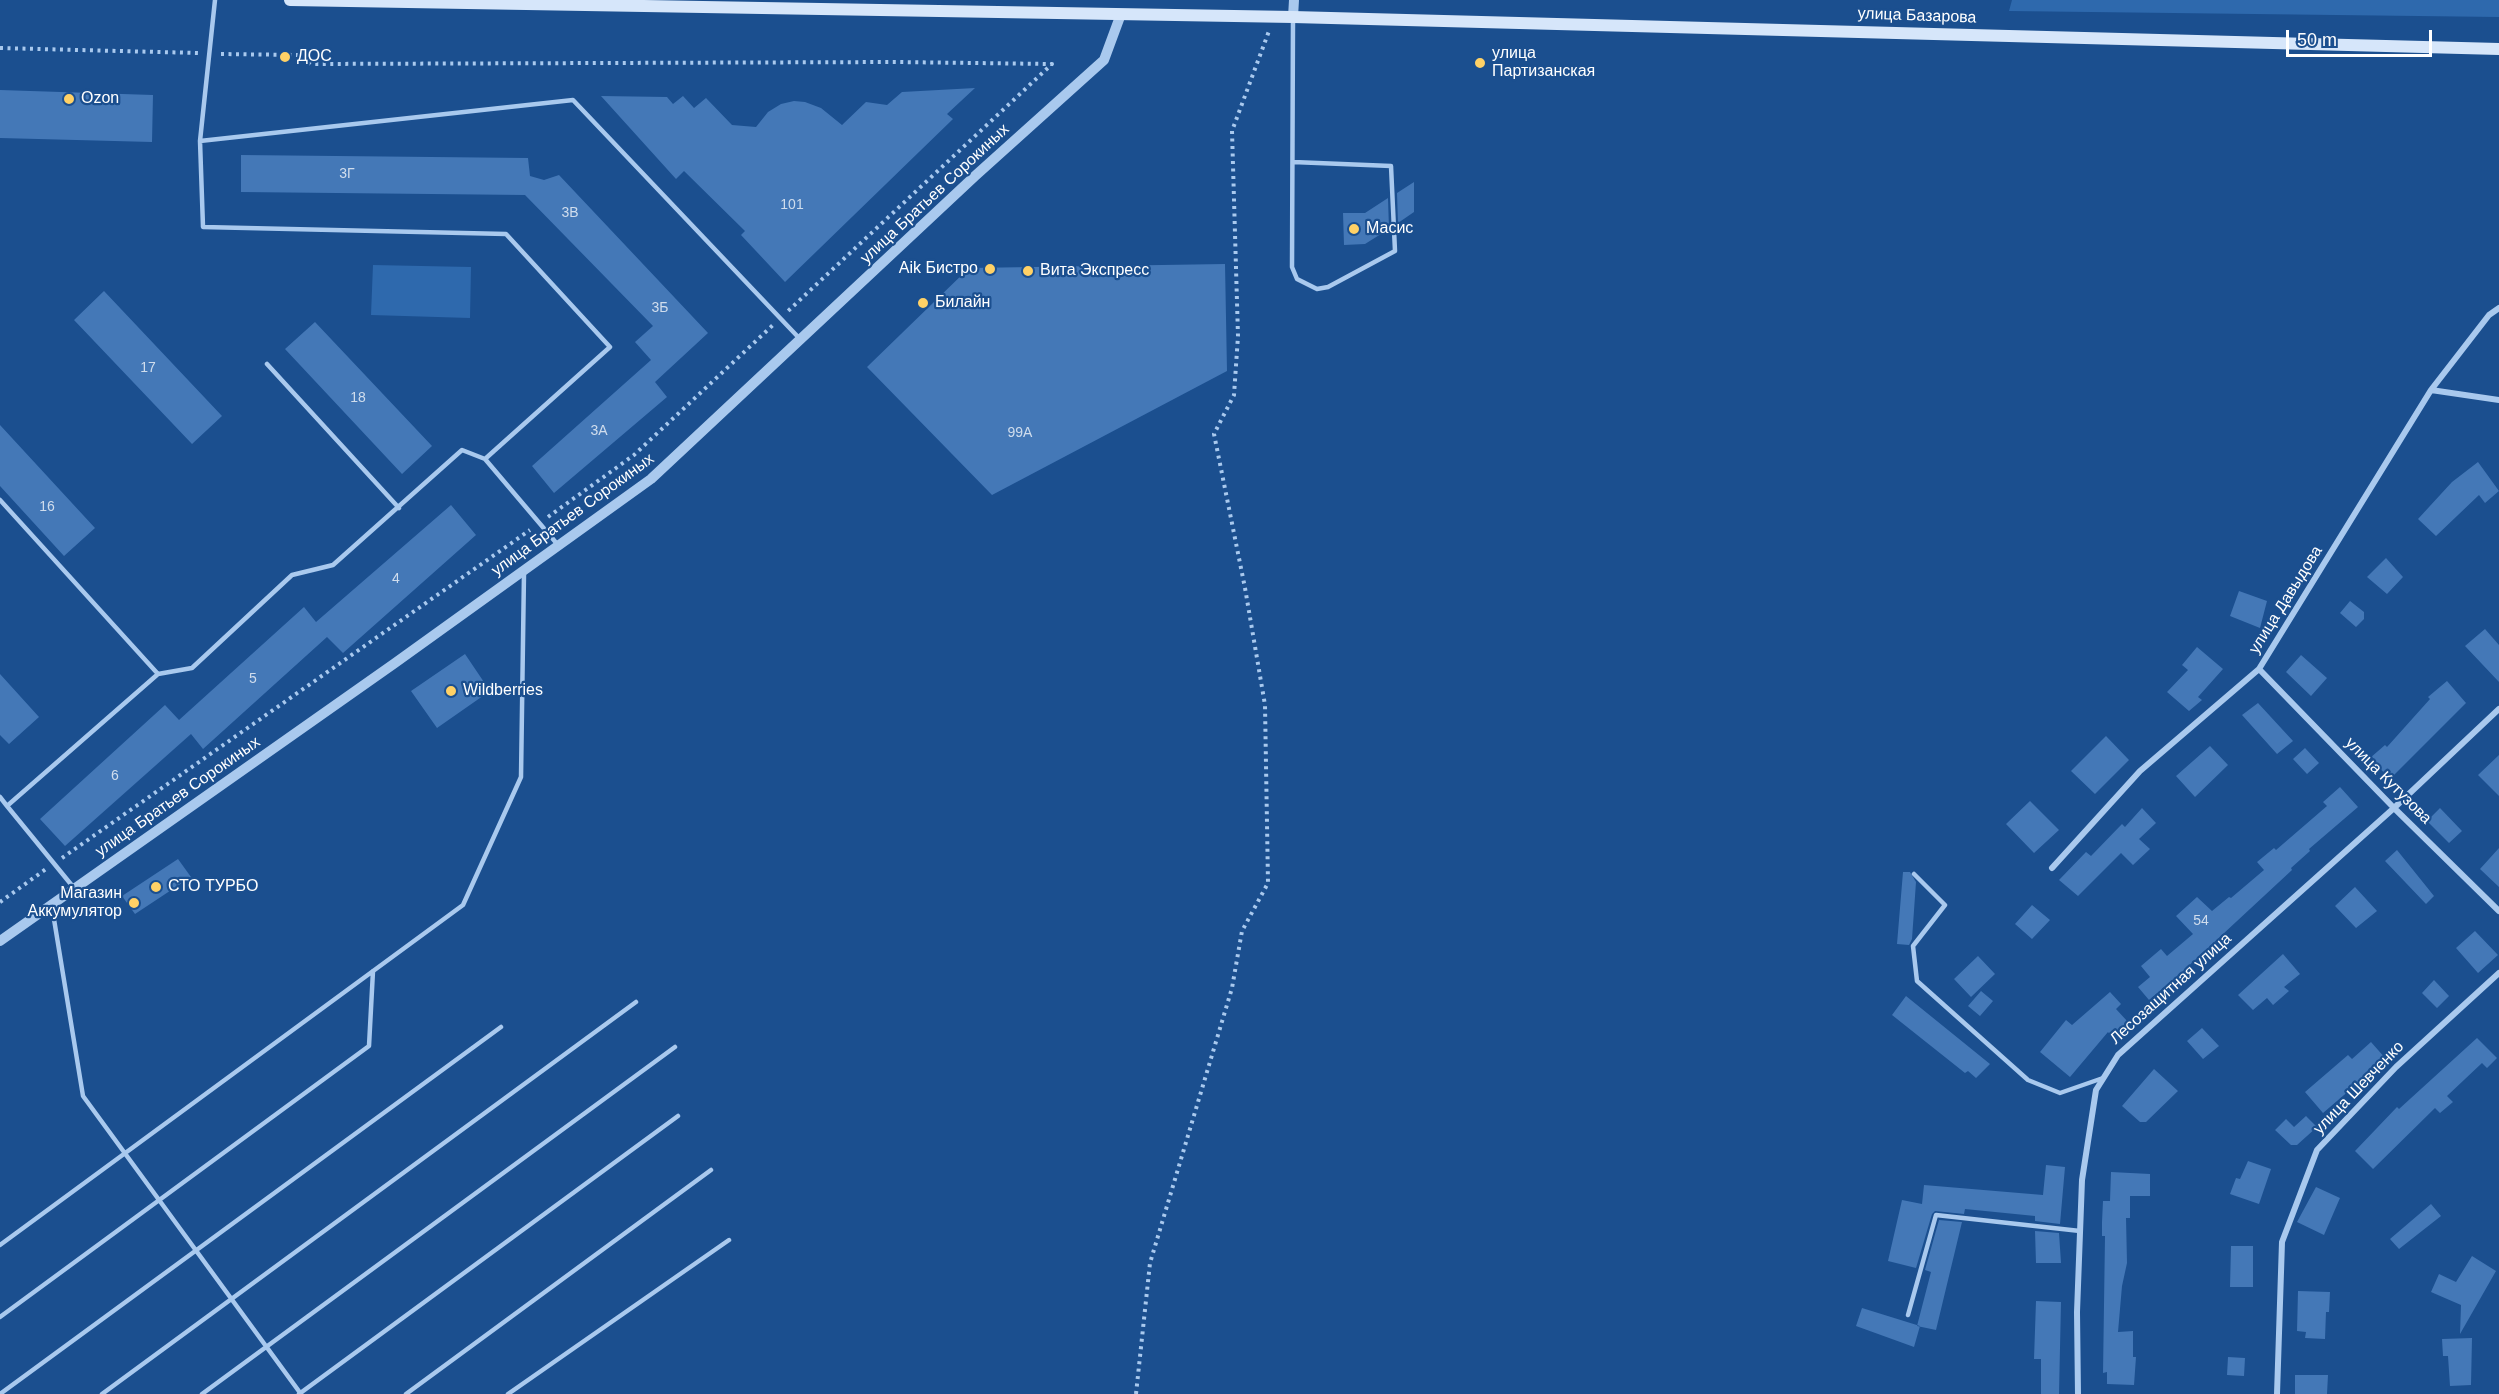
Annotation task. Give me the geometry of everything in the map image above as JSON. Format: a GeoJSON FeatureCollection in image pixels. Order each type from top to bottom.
{"type":"FeatureCollection","features":[{"type":"Feature","properties":{"kind":"main road","name":"улица Базарова"},"geometry":{"type":"LineString","coordinates":[[290,0],[1293,17],[2499,49]]}},
{"type":"Feature","properties":{"kind":"street"},"geometry":{"type":"LineString","coordinates":[[1293,17],[1294,0]]}},
{"type":"Feature","properties":{"kind":"street","name":"улица Братьев Сорокиных"},"geometry":{"type":"LineString","coordinates":[[0,941],[651,479],[1104,60],[1121,14]]}},
{"type":"Feature","properties":{"kind":"street","name":"улица Давыдова"},"geometry":{"type":"LineString","coordinates":[[2052,868],[2140,771],[2259,669],[2431,390],[2489,315],[2499,308]]}},
{"type":"Feature","properties":{"kind":"street"},"geometry":{"type":"LineString","coordinates":[[2431,390],[2499,400]]}},
{"type":"Feature","properties":{"kind":"street","name":"улица Кутузова"},"geometry":{"type":"LineString","coordinates":[[2259,669],[2394,808],[2499,911]]}},
{"type":"Feature","properties":{"kind":"street","name":"Лесозащитная улица"},"geometry":{"type":"LineString","coordinates":[[2078,1394],[2082,1180],[2096,1090],[2103,1078],[2118,1054],[2394,808],[2499,709]]}},
{"type":"Feature","properties":{"kind":"street","name":"улица Шевченко"},"geometry":{"type":"LineString","coordinates":[[2277,1394],[2282,1242],[2317,1150],[2396,1067],[2499,973]]}},
{"type":"Feature","properties":{"kind":"lane"},"geometry":{"type":"LineString","coordinates":[[215,0],[200,141],[203,227],[506,234],[610,348],[484,459]]}},
{"type":"Feature","properties":{"kind":"lane"},"geometry":{"type":"LineString","coordinates":[[1293,17],[1292,267],[1297,279],[1317,289],[1328,286],[1395,251],[1390,166],[1293,162]]}},
{"type":"Feature","properties":{"kind":"lane"},"geometry":{"type":"LineString","coordinates":[[200,141],[573,100],[800,339]]}},
{"type":"Feature","properties":{"kind":"lane"},"geometry":{"type":"LineString","coordinates":[[267,364],[399,508]]}},
{"type":"Feature","properties":{"kind":"lane"},"geometry":{"type":"LineString","coordinates":[[8,806],[158,674],[192,668],[292,575],[333,565],[462,450],[484,459],[558,545]]}},
{"type":"Feature","properties":{"kind":"lane"},"geometry":{"type":"LineString","coordinates":[[0,500],[158,674]]}},
{"type":"Feature","properties":{"kind":"lane"},"geometry":{"type":"LineString","coordinates":[[0,1245],[463,905],[521,777],[524,570]]}},
{"type":"Feature","properties":{"kind":"lane"},"geometry":{"type":"LineString","coordinates":[[0,797],[74,888]]}},
{"type":"Feature","properties":{"kind":"lane"},"geometry":{"type":"LineString","coordinates":[[1914,874],[1945,905],[1914,946],[1917,981],[2028,1080],[2060,1093],[2103,1078]]}},
{"type":"Feature","properties":{"kind":"lane"},"geometry":{"type":"LineString","coordinates":[[52,904],[83,1096],[300,1394],[678,1116]]}},
{"type":"Feature","properties":{"kind":"lane"},"geometry":{"type":"LineString","coordinates":[[0,1317],[369,1046],[373,971]]}},
{"type":"Feature","properties":{"kind":"lane"},"geometry":{"type":"LineString","coordinates":[[102,1394],[636,1002]]}},
{"type":"Feature","properties":{"kind":"lane"},"geometry":{"type":"LineString","coordinates":[[0,1394],[501,1027]]}},
{"type":"Feature","properties":{"kind":"lane"},"geometry":{"type":"LineString","coordinates":[[202,1394],[675,1047]]}},
{"type":"Feature","properties":{"kind":"lane"},"geometry":{"type":"LineString","coordinates":[[406,1394],[711,1170]]}},
{"type":"Feature","properties":{"kind":"lane"},"geometry":{"type":"LineString","coordinates":[[1908,1315],[1936,1215],[2080,1231]]}},
{"type":"Feature","properties":{"kind":"lane"},"geometry":{"type":"LineString","coordinates":[[508,1394],[729,1240]]}},
{"type":"Feature","properties":{"kind":"path"},"geometry":{"type":"LineString","coordinates":[[1136,1394],[1150,1263],[1232,988],[1242,931],[1268,883],[1265,705],[1245,588],[1214,434],[1234,396],[1238,336],[1232,131],[1275,17]]}},
{"type":"Feature","properties":{"kind":"path"},"geometry":{"type":"LineString","coordinates":[[0,48],[300,56],[311,64],[1052,63],[634,455],[0,902]]}},
{"type":"Feature","properties":{"kind":"shaded area"},"geometry":{"type":"Polygon","coordinates":[[[2012,0],[2499,0],[2499,17],[2009,11],[2012,0]]]}},
{"type":"Feature","properties":{"kind":"shaded area"},"geometry":{"type":"Polygon","coordinates":[[[373,265],[471,267],[470,318],[371,315],[373,265]]]}},
{"type":"Feature","properties":{"kind":"building"},"geometry":{"type":"Polygon","coordinates":[[[975,88],[947,114],[953,119],[785,282],[741,235],[745,231],[684,171],[676,179],[601,96],[667,97],[673,104],[683,96],[694,108],[706,98],[732,125],[756,127],[768,112],[781,104],[794,101],[821,108],[842,125],[866,102],[887,105],[902,92],[975,88]]]}},
{"type":"Feature","properties":{"kind":"building"},"geometry":{"type":"Polygon","coordinates":[[[0,90],[153,95],[152,142],[0,138],[0,90]]]}},
{"type":"Feature","properties":{"kind":"building"},"geometry":{"type":"Polygon","coordinates":[[[241,155],[528,158],[530,176],[544,180],[559,175],[708,333],[655,382],[667,397],[554,493],[532,466],[651,360],[635,342],[653,326],[525,195],[241,192],[241,155]]]}},
{"type":"Feature","properties":{"kind":"building"},"geometry":{"type":"Polygon","coordinates":[[[1414,182],[1414,212],[1398,223],[1397,193],[1414,182]]]}},
{"type":"Feature","properties":{"kind":"building"},"geometry":{"type":"Polygon","coordinates":[[[1388,198],[1389,229],[1365,244],[1344,245],[1343,213],[1365,213],[1388,198]]]}},
{"type":"Feature","properties":{"kind":"building"},"geometry":{"type":"Polygon","coordinates":[[[1225,264],[1227,371],[992,495],[867,367],[969,268],[1225,264]]]}},
{"type":"Feature","properties":{"kind":"building"},"geometry":{"type":"Polygon","coordinates":[[[104,291],[222,416],[192,444],[74,320],[104,291]]]}},
{"type":"Feature","properties":{"kind":"building"},"geometry":{"type":"Polygon","coordinates":[[[315,322],[432,446],[402,474],[285,349],[315,322]]]}},
{"type":"Feature","properties":{"kind":"building"},"geometry":{"type":"Polygon","coordinates":[[[0,425],[95,528],[64,556],[0,486],[0,425]]]}},
{"type":"Feature","properties":{"kind":"building"},"geometry":{"type":"Polygon","coordinates":[[[2478,462],[2499,491],[2485,503],[2479,495],[2436,536],[2418,519],[2452,482],[2478,462]]]}},
{"type":"Feature","properties":{"kind":"building"},"geometry":{"type":"Polygon","coordinates":[[[451,505],[476,535],[343,653],[327,637],[203,749],[191,734],[65,846],[40,819],[165,705],[179,720],[304,607],[316,622],[451,505]]]}},
{"type":"Feature","properties":{"kind":"building"},"geometry":{"type":"Polygon","coordinates":[[[2386,558],[2403,577],[2387,594],[2367,577],[2386,558]]]}},
{"type":"Feature","properties":{"kind":"building"},"geometry":{"type":"Polygon","coordinates":[[[2239,591],[2267,601],[2260,628],[2230,616],[2239,591]]]}},
{"type":"Feature","properties":{"kind":"building"},"geometry":{"type":"Polygon","coordinates":[[[2350,601],[2364,612],[2364,619],[2356,627],[2340,613],[2350,601]]]}},
{"type":"Feature","properties":{"kind":"building"},"geometry":{"type":"Polygon","coordinates":[[[2485,629],[2499,645],[2499,682],[2465,646],[2485,629]]]}},
{"type":"Feature","properties":{"kind":"building"},"geometry":{"type":"Polygon","coordinates":[[[2197,647],[2223,669],[2198,697],[2202,700],[2189,711],[2167,692],[2188,670],[2182,665],[2197,647]]]}},
{"type":"Feature","properties":{"kind":"building","name":"Wildberries"},"geometry":{"type":"Polygon","coordinates":[[[465,654],[490,691],[437,728],[411,691],[465,654]]]}},
{"type":"Feature","properties":{"kind":"building"},"geometry":{"type":"Polygon","coordinates":[[[2301,655],[2327,678],[2311,696],[2286,672],[2301,655]]]}},
{"type":"Feature","properties":{"kind":"building"},"geometry":{"type":"Polygon","coordinates":[[[0,674],[39,717],[9,744],[0,735],[0,674]]]}},
{"type":"Feature","properties":{"kind":"building"},"geometry":{"type":"Polygon","coordinates":[[[2447,681],[2466,703],[2390,779],[2370,758],[2385,745],[2387,747],[2430,699],[2428,697],[2447,681]]]}},
{"type":"Feature","properties":{"kind":"building"},"geometry":{"type":"Polygon","coordinates":[[[2258,703],[2293,741],[2277,754],[2242,715],[2258,703]]]}},
{"type":"Feature","properties":{"kind":"building"},"geometry":{"type":"Polygon","coordinates":[[[2106,736],[2129,760],[2095,794],[2071,771],[2106,736]]]}},
{"type":"Feature","properties":{"kind":"building"},"geometry":{"type":"Polygon","coordinates":[[[2210,746],[2228,765],[2195,797],[2176,776],[2210,746]]]}},
{"type":"Feature","properties":{"kind":"building"},"geometry":{"type":"Polygon","coordinates":[[[2305,748],[2319,763],[2307,774],[2293,759],[2305,748]]]}},
{"type":"Feature","properties":{"kind":"building"},"geometry":{"type":"Polygon","coordinates":[[[2499,755],[2499,796],[2478,775],[2499,755]]]}},
{"type":"Feature","properties":{"kind":"building"},"geometry":{"type":"Polygon","coordinates":[[[2340,787],[2358,807],[2309,849],[2310,851],[2291,868],[2292,870],[2149,1000],[2138,987],[2150,977],[2141,966],[2161,949],[2167,956],[2193,934],[2176,916],[2197,897],[2212,911],[2229,897],[2231,898],[2264,870],[2257,862],[2274,848],[2276,850],[2327,806],[2323,802],[2340,787]]]}},
{"type":"Feature","properties":{"kind":"building"},"geometry":{"type":"Polygon","coordinates":[[[2030,801],[2059,830],[2034,853],[2006,824],[2030,801]]]}},
{"type":"Feature","properties":{"kind":"building"},"geometry":{"type":"Polygon","coordinates":[[[2142,808],[2156,823],[2139,839],[2150,849],[2133,865],[2121,853],[2078,896],[2059,880],[2086,852],[2091,856],[2122,824],[2125,827],[2142,808]]]}},
{"type":"Feature","properties":{"kind":"building"},"geometry":{"type":"Polygon","coordinates":[[[2440,808],[2462,831],[2449,843],[2427,821],[2440,808]]]}},
{"type":"Feature","properties":{"kind":"building"},"geometry":{"type":"Polygon","coordinates":[[[2499,848],[2499,887],[2480,869],[2499,848]]]}},
{"type":"Feature","properties":{"kind":"building"},"geometry":{"type":"Polygon","coordinates":[[[2397,850],[2434,896],[2426,904],[2385,861],[2397,850]]]}},
{"type":"Feature","properties":{"kind":"building","name":"СТО ТУРБО"},"geometry":{"type":"Polygon","coordinates":[[[178,859],[191,877],[135,914],[122,896],[178,859]]]}},
{"type":"Feature","properties":{"kind":"building"},"geometry":{"type":"Polygon","coordinates":[[[1903,872],[1910,872],[1916,882],[1912,939],[1909,945],[1897,944],[1903,872]]]}},
{"type":"Feature","properties":{"kind":"building"},"geometry":{"type":"Polygon","coordinates":[[[2355,887],[2377,911],[2356,928],[2335,906],[2355,887]]]}},
{"type":"Feature","properties":{"kind":"building"},"geometry":{"type":"Polygon","coordinates":[[[2032,905],[2050,920],[2032,939],[2015,924],[2032,905]]]}},
{"type":"Feature","properties":{"kind":"building"},"geometry":{"type":"Polygon","coordinates":[[[2475,931],[2498,955],[2478,973],[2456,948],[2475,931]]]}},
{"type":"Feature","properties":{"kind":"building"},"geometry":{"type":"Polygon","coordinates":[[[2283,954],[2300,974],[2284,987],[2289,991],[2273,1005],[2267,998],[2253,1010],[2238,995],[2283,954]]]}},
{"type":"Feature","properties":{"kind":"building"},"geometry":{"type":"Polygon","coordinates":[[[1978,956],[1995,974],[1971,997],[1954,979],[1978,956]]]}},
{"type":"Feature","properties":{"kind":"building"},"geometry":{"type":"Polygon","coordinates":[[[2434,980],[2449,996],[2437,1008],[2422,993],[2434,980]]]}},
{"type":"Feature","properties":{"kind":"building"},"geometry":{"type":"Polygon","coordinates":[[[1981,991],[1993,1001],[1980,1016],[1968,1006],[1981,991]]]}},
{"type":"Feature","properties":{"kind":"building"},"geometry":{"type":"Polygon","coordinates":[[[2110,992],[2121,1004],[2116,1009],[2128,1022],[2111,1036],[2108,1032],[2070,1077],[2040,1052],[2066,1020],[2072,1025],[2110,992]]]}},
{"type":"Feature","properties":{"kind":"building"},"geometry":{"type":"Polygon","coordinates":[[[1906,996],[1990,1064],[1976,1078],[1968,1071],[1965,1073],[1892,1015],[1906,996]]]}},
{"type":"Feature","properties":{"kind":"building"},"geometry":{"type":"Polygon","coordinates":[[[2202,1028],[2219,1046],[2203,1059],[2187,1041],[2202,1028]]]}},
{"type":"Feature","properties":{"kind":"building"},"geometry":{"type":"Polygon","coordinates":[[[2477,1038],[2497,1058],[2487,1068],[2482,1063],[2447,1096],[2453,1102],[2440,1113],[2435,1108],[2373,1169],[2355,1151],[2397,1107],[2399,1109],[2477,1038]]]}},
{"type":"Feature","properties":{"kind":"building"},"geometry":{"type":"Polygon","coordinates":[[[2371,1042],[2386,1059],[2323,1113],[2305,1092],[2348,1055],[2352,1059],[2371,1042]]]}},
{"type":"Feature","properties":{"kind":"building"},"geometry":{"type":"Polygon","coordinates":[[[2154,1069],[2178,1091],[2146,1122],[2140,1122],[2122,1106],[2154,1069]]]}},
{"type":"Feature","properties":{"kind":"building"},"geometry":{"type":"Polygon","coordinates":[[[2306,1116],[2317,1127],[2297,1145],[2291,1145],[2275,1130],[2286,1119],[2294,1127],[2306,1116]]]}},
{"type":"Feature","properties":{"kind":"building"},"geometry":{"type":"Polygon","coordinates":[[[2248,1161],[2271,1169],[2259,1204],[2230,1194],[2236,1178],[2240,1179],[2248,1161]]]}},
{"type":"Feature","properties":{"kind":"building"},"geometry":{"type":"Polygon","coordinates":[[[2046,1165],[2065,1167],[2060,1224],[2035,1221],[2035,1216],[1965,1209],[1964,1214],[1935,1211],[1932,1214],[1916,1268],[1888,1261],[1902,1200],[1922,1204],[1924,1185],[2043,1195],[2046,1165]]]}},
{"type":"Feature","properties":{"kind":"building"},"geometry":{"type":"Polygon","coordinates":[[[2111,1172],[2150,1174],[2150,1196],[2130,1196],[2130,1218],[2126,1218],[2127,1263],[2122,1286],[2118,1332],[2133,1331],[2133,1357],[2136,1357],[2134,1385],[2107,1384],[2107,1372],[2103,1373],[2105,1236],[2102,1236],[2102,1222],[2103,1201],[2110,1201],[2111,1172]]]}},
{"type":"Feature","properties":{"kind":"building"},"geometry":{"type":"Polygon","coordinates":[[[2316,1187],[2340,1198],[2324,1235],[2297,1222],[2316,1187]]]}},
{"type":"Feature","properties":{"kind":"building"},"geometry":{"type":"Polygon","coordinates":[[[2431,1204],[2441,1216],[2399,1249],[2390,1239],[2431,1204]]]}},
{"type":"Feature","properties":{"kind":"building"},"geometry":{"type":"Polygon","coordinates":[[[1939,1220],[1962,1222],[1936,1330],[1917,1326],[1931,1272],[1925,1270],[1939,1220]]]}},
{"type":"Feature","properties":{"kind":"building"},"geometry":{"type":"Polygon","coordinates":[[[2035,1231],[2059,1233],[2061,1263],[2036,1263],[2035,1231]]]}},
{"type":"Feature","properties":{"kind":"building"},"geometry":{"type":"Polygon","coordinates":[[[2231,1246],[2253,1246],[2253,1287],[2230,1287],[2231,1246]]]}},
{"type":"Feature","properties":{"kind":"building"},"geometry":{"type":"Polygon","coordinates":[[[2472,1256],[2496,1271],[2460,1334],[2461,1305],[2431,1292],[2439,1274],[2456,1282],[2472,1256]]]}},
{"type":"Feature","properties":{"kind":"building"},"geometry":{"type":"Polygon","coordinates":[[[2298,1291],[2330,1292],[2329,1312],[2326,1312],[2325,1339],[2305,1338],[2306,1332],[2297,1331],[2298,1291]]]}},
{"type":"Feature","properties":{"kind":"building"},"geometry":{"type":"Polygon","coordinates":[[[2036,1301],[2061,1302],[2059,1394],[2041,1394],[2041,1359],[2034,1359],[2036,1301]]]}},
{"type":"Feature","properties":{"kind":"building"},"geometry":{"type":"Polygon","coordinates":[[[1862,1308],[1920,1326],[1914,1347],[1856,1326],[1862,1308]]]}},
{"type":"Feature","properties":{"kind":"building"},"geometry":{"type":"Polygon","coordinates":[[[2472,1338],[2471,1385],[2450,1386],[2448,1356],[2443,1356],[2442,1339],[2472,1338]]]}},
{"type":"Feature","properties":{"kind":"building"},"geometry":{"type":"Polygon","coordinates":[[[2228,1357],[2245,1358],[2244,1376],[2227,1375],[2228,1357]]]}},
{"type":"Feature","properties":{"kind":"building"},"geometry":{"type":"Polygon","coordinates":[[[2295,1375],[2328,1375],[2327,1394],[2295,1394],[2295,1375]]]}},
{"type":"Feature","properties":{"kind":"place","name":"ДОС"},"geometry":{"type":"Point","coordinates":[285,57]}},
{"type":"Feature","properties":{"kind":"place","name":"улица Партизанская"},"geometry":{"type":"Point","coordinates":[1480,63]}},
{"type":"Feature","properties":{"kind":"place","name":"Ozon"},"geometry":{"type":"Point","coordinates":[69,99]}},
{"type":"Feature","properties":{"kind":"place","name":"Масис"},"geometry":{"type":"Point","coordinates":[1354,229]}},
{"type":"Feature","properties":{"kind":"place","name":"Aik Бистро"},"geometry":{"type":"Point","coordinates":[990,269]}},
{"type":"Feature","properties":{"kind":"place","name":"Вита Экспресс"},"geometry":{"type":"Point","coordinates":[1028,271]}},
{"type":"Feature","properties":{"kind":"place","name":"Билайн"},"geometry":{"type":"Point","coordinates":[923,303]}},
{"type":"Feature","properties":{"kind":"place","name":"Wildberries"},"geometry":{"type":"Point","coordinates":[451,691]}},
{"type":"Feature","properties":{"kind":"place","name":"СТО ТУРБО"},"geometry":{"type":"Point","coordinates":[156,887]}},
{"type":"Feature","properties":{"kind":"place","name":"Магазин Аккумулятор"},"geometry":{"type":"Point","coordinates":[134,903]}}]}
